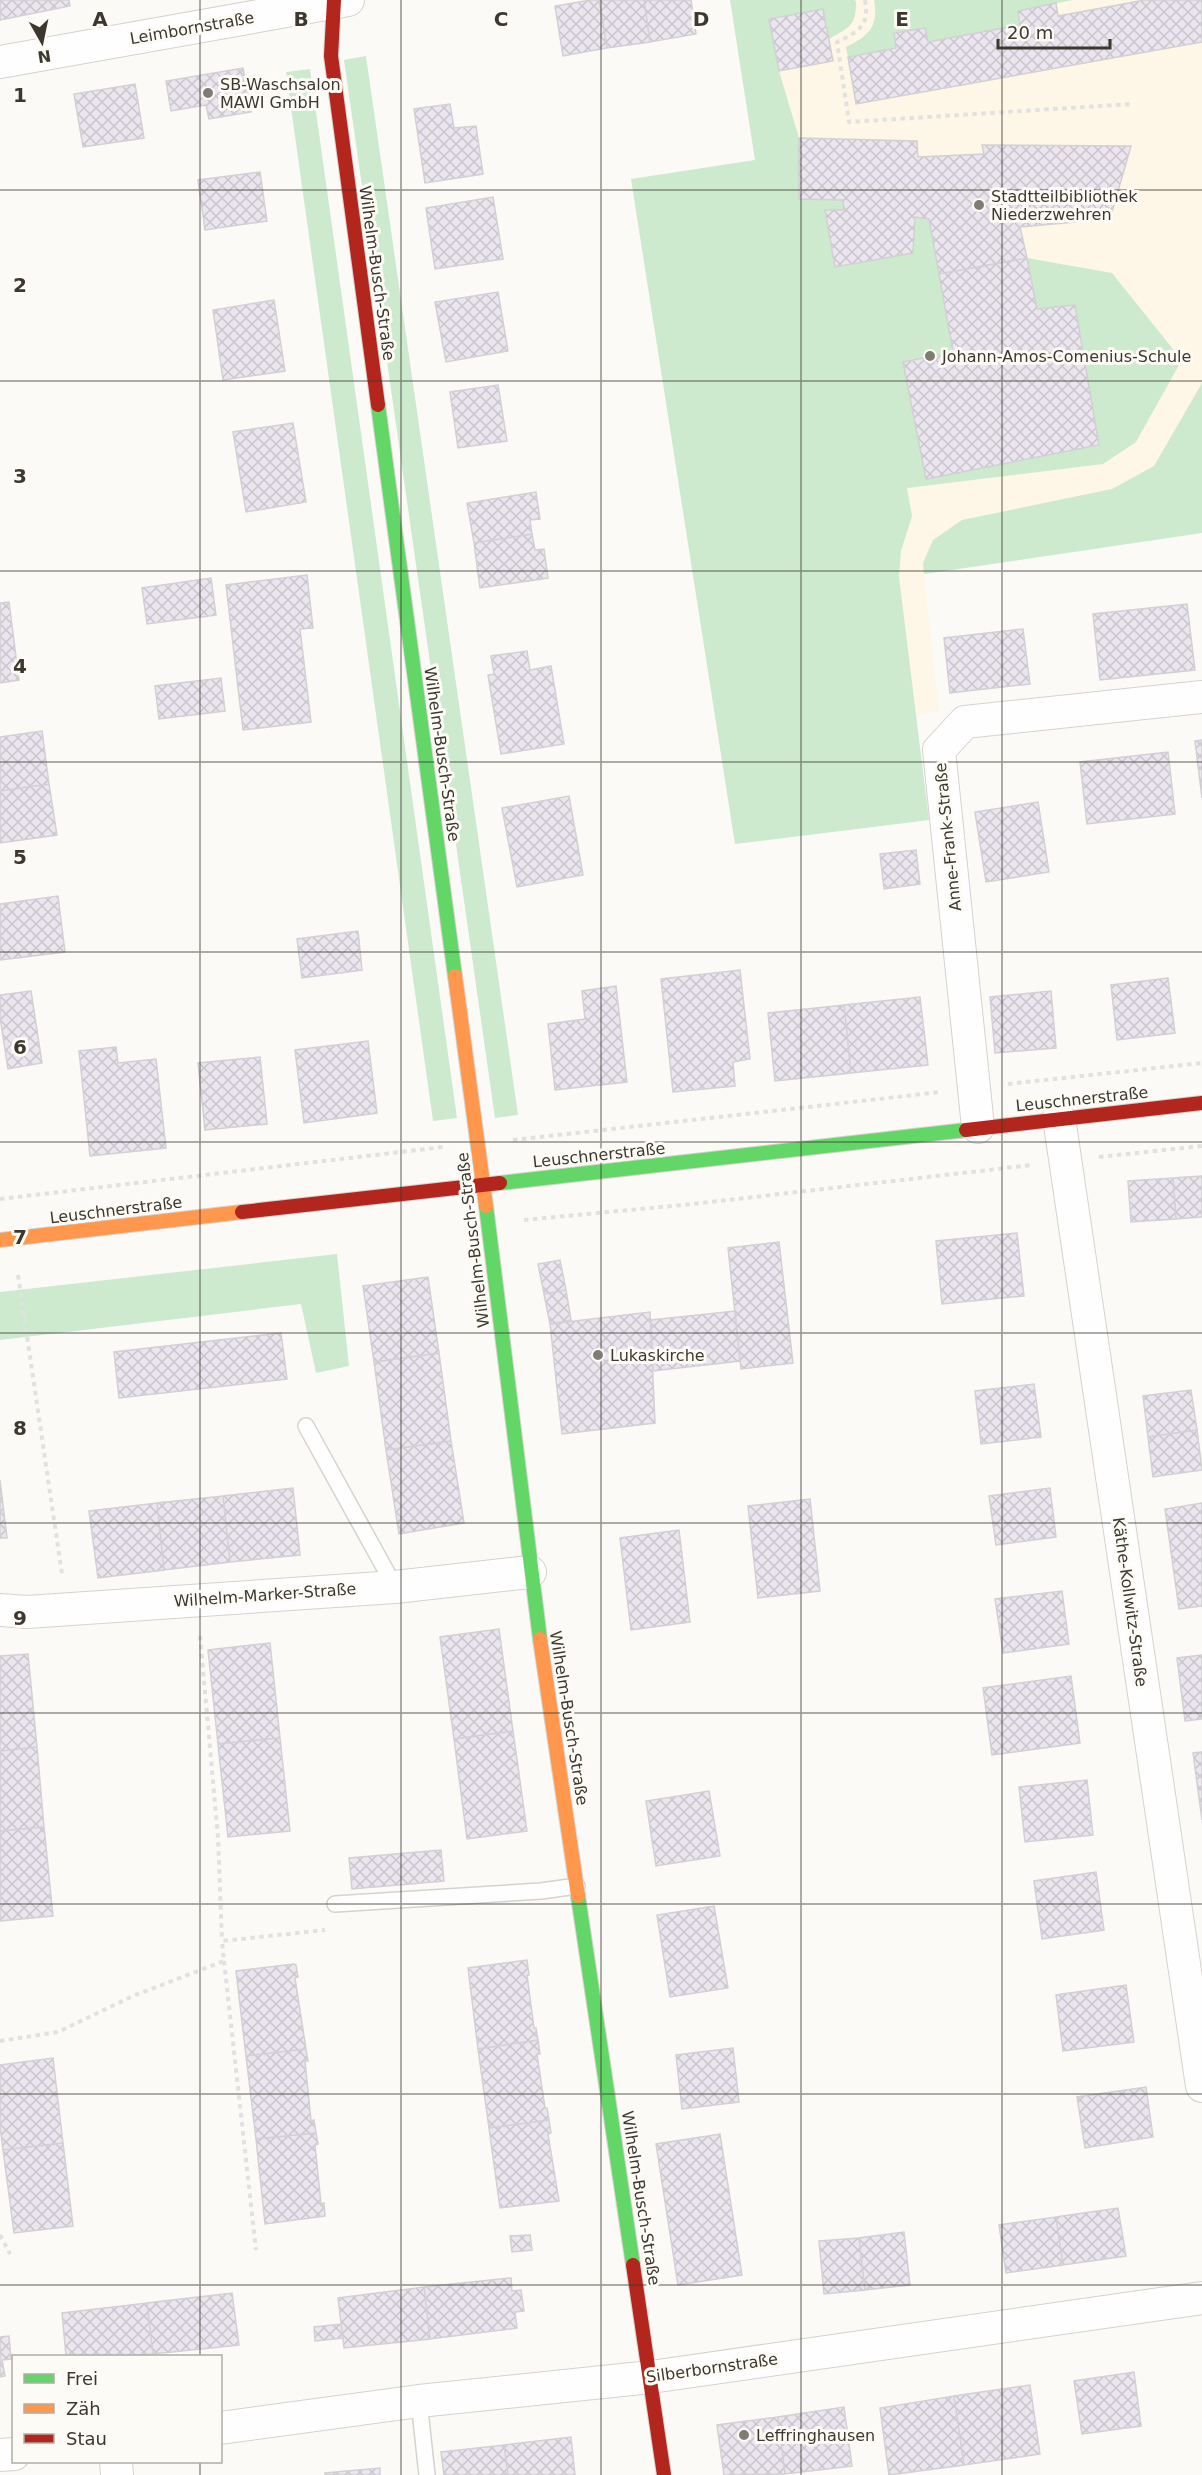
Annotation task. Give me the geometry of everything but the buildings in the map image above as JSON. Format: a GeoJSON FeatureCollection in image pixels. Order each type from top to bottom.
{"type":"FeatureCollection","features":[{"type":"Feature","properties":{"kind":"street","name":"Leimbornstraße"},"geometry":{"type":"LineString","coordinates":[[0,62],[338,1]]}},
{"type":"Feature","properties":{"kind":"street","name":"Wilhelm-Busch-Straße"},"geometry":{"type":"LineString","coordinates":[[338,1],[331,56],[483,1184],[530,1572],[664,2475]]}},
{"type":"Feature","properties":{"kind":"street","name":"Anne-Frank-Straße"},"geometry":{"type":"LineString","coordinates":[[978,1127],[939,750],[965,722],[1202,697]]}},
{"type":"Feature","properties":{"kind":"street","name":"Leuschnerstraße"},"geometry":{"type":"LineString","coordinates":[[0,1240],[1202,1103]]}},
{"type":"Feature","properties":{"kind":"street","name":"Käthe-Kollwitz-Straße"},"geometry":{"type":"LineString","coordinates":[[1059,1118],[1202,2086]]}},
{"type":"Feature","properties":{"kind":"street","name":"Wilhelm-Marker-Straße"},"geometry":{"type":"LineString","coordinates":[[0,1610],[27,1612],[395,1587],[530,1572]]}},
{"type":"Feature","properties":{"kind":"street","name":"Silberbornstraße"},"geometry":{"type":"LineString","coordinates":[[222,2428],[419,2401],[651,2377],[1202,2298]]}},
{"type":"Feature","properties":{"kind":"lane"},"geometry":{"type":"LineString","coordinates":[[306,1426],[395,1587]]}},
{"type":"Feature","properties":{"kind":"lane"},"geometry":{"type":"LineString","coordinates":[[335,1904],[541,1891],[577,1886]]}},
{"type":"Feature","properties":{"kind":"lane"},"geometry":{"type":"LineString","coordinates":[[419,2401],[427,2475]]}},
{"type":"Feature","properties":{"kind":"path"},"geometry":{"type":"LineString","coordinates":[[865,0],[866,17],[863,26],[837,42],[849,122],[1132,105]]}},
{"type":"Feature","properties":{"kind":"path"},"geometry":{"type":"LineString","coordinates":[[0,1199],[477,1142],[547,1137],[1202,1063]]}},
{"type":"Feature","properties":{"kind":"path"},"geometry":{"type":"LineString","coordinates":[[487,1224],[693,1204],[1202,1146]]}},
{"type":"Feature","properties":{"kind":"path"},"geometry":{"type":"LineString","coordinates":[[18,1275],[67,1608]]}},
{"type":"Feature","properties":{"kind":"path"},"geometry":{"type":"LineString","coordinates":[[197,1600],[218,1837],[222,1941],[256,2250]]}},
{"type":"Feature","properties":{"kind":"path"},"geometry":{"type":"LineString","coordinates":[[222,1941],[328,1930],[329,1906],[335,1904]]}},
{"type":"Feature","properties":{"kind":"path"},"geometry":{"type":"LineString","coordinates":[[0,2041],[58,2032],[133,1996],[224,1960]]}},
{"type":"Feature","properties":{"kind":"path"},"geometry":{"type":"LineString","coordinates":[[0,2235],[10,2254]]}},
{"type":"Feature","properties":{"kind":"shaded area","name":"Johann-Amos-Comenius-Schule"},"geometry":{"type":"Polygon","coordinates":[[[730,0],[1202,0],[1202,533],[924,574],[939,711],[916,715],[929,820],[735,844],[631,179],[755,160],[730,0]]]}},
{"type":"Feature","properties":{"kind":"green space"},"geometry":{"type":"Polygon","coordinates":[[[730,0],[855,0],[856,2],[853,22],[842,32],[829,39],[823,9],[769,19],[779,71],[799,138],[799,199],[843,200],[844,210],[825,210],[835,266],[913,253],[915,217],[929,219],[953,352],[903,362],[926,479],[1099,445],[1075,305],[1037,309],[1027,258],[1112,273],[1177,354],[1179,365],[1136,442],[1103,464],[907,488],[912,516],[901,551],[899,577],[929,820],[735,844],[631,179],[755,160],[730,0]]]}},
{"type":"Feature","properties":{"kind":"green space"},"geometry":{"type":"Polygon","coordinates":[[[874,0],[1073,0],[1018,11],[1020,25],[928,42],[924,28],[894,33],[896,48],[848,57],[846,47],[866,34],[873,24],[874,0]]]}},
{"type":"Feature","properties":{"kind":"green space"},"geometry":{"type":"Polygon","coordinates":[[[366,56],[518,1115],[495,1118],[344,60],[366,56]]]}},
{"type":"Feature","properties":{"kind":"green space"},"geometry":{"type":"Polygon","coordinates":[[[310,69],[457,1118],[433,1121],[286,72],[310,69]]]}},
{"type":"Feature","properties":{"kind":"green space"},"geometry":{"type":"Polygon","coordinates":[[[1202,383],[1202,533],[924,574],[923,563],[933,540],[962,520],[1112,489],[1154,466],[1202,383]]]}},
{"type":"Feature","properties":{"kind":"green space"},"geometry":{"type":"Polygon","coordinates":[[[337,1254],[349,1366],[316,1373],[301,1304],[0,1340],[0,1292],[337,1254]]]}},
{"type":"Feature","properties":{"kind":"traffic: fast"},"geometry":{"type":"LineString","coordinates":[[378,405],[455,976]]}},
{"type":"Feature","properties":{"kind":"traffic: fast"},"geometry":{"type":"LineString","coordinates":[[500,1183],[966,1130]]}},
{"type":"Feature","properties":{"kind":"traffic: fast"},"geometry":{"type":"LineString","coordinates":[[486,1206],[540,1639]]}},
{"type":"Feature","properties":{"kind":"traffic: fast"},"geometry":{"type":"LineString","coordinates":[[578,1896],[633,2265]]}},
{"type":"Feature","properties":{"kind":"traffic: slow"},"geometry":{"type":"LineString","coordinates":[[455,976],[486,1206]]}},
{"type":"Feature","properties":{"kind":"traffic: slow"},"geometry":{"type":"LineString","coordinates":[[0,1240],[242,1212]]}},
{"type":"Feature","properties":{"kind":"traffic: slow"},"geometry":{"type":"LineString","coordinates":[[540,1639],[578,1896]]}},
{"type":"Feature","properties":{"kind":"traffic: jam"},"geometry":{"type":"LineString","coordinates":[[334,0],[331,56],[378,405]]}},
{"type":"Feature","properties":{"kind":"traffic: jam"},"geometry":{"type":"LineString","coordinates":[[966,1130],[1202,1103]]}},
{"type":"Feature","properties":{"kind":"traffic: jam"},"geometry":{"type":"LineString","coordinates":[[242,1212],[500,1183]]}},
{"type":"Feature","properties":{"kind":"traffic: jam"},"geometry":{"type":"LineString","coordinates":[[633,2265],[664,2475]]}},
{"type":"Feature","properties":{"kind":"place","name":"SB-Waschsalon MAWI GmbH"},"geometry":{"type":"Point","coordinates":[208,93]}},
{"type":"Feature","properties":{"kind":"place","name":"Stadtteilbibliothek Niederzwehren"},"geometry":{"type":"Point","coordinates":[979,205]}},
{"type":"Feature","properties":{"kind":"place","name":"Johann-Amos-Comenius-Schule"},"geometry":{"type":"Point","coordinates":[930,356]}},
{"type":"Feature","properties":{"kind":"place","name":"Lukaskirche"},"geometry":{"type":"Point","coordinates":[598,1355]}},
{"type":"Feature","properties":{"kind":"place","name":"Leffringhausen"},"geometry":{"type":"Point","coordinates":[744,2435]}}]}
